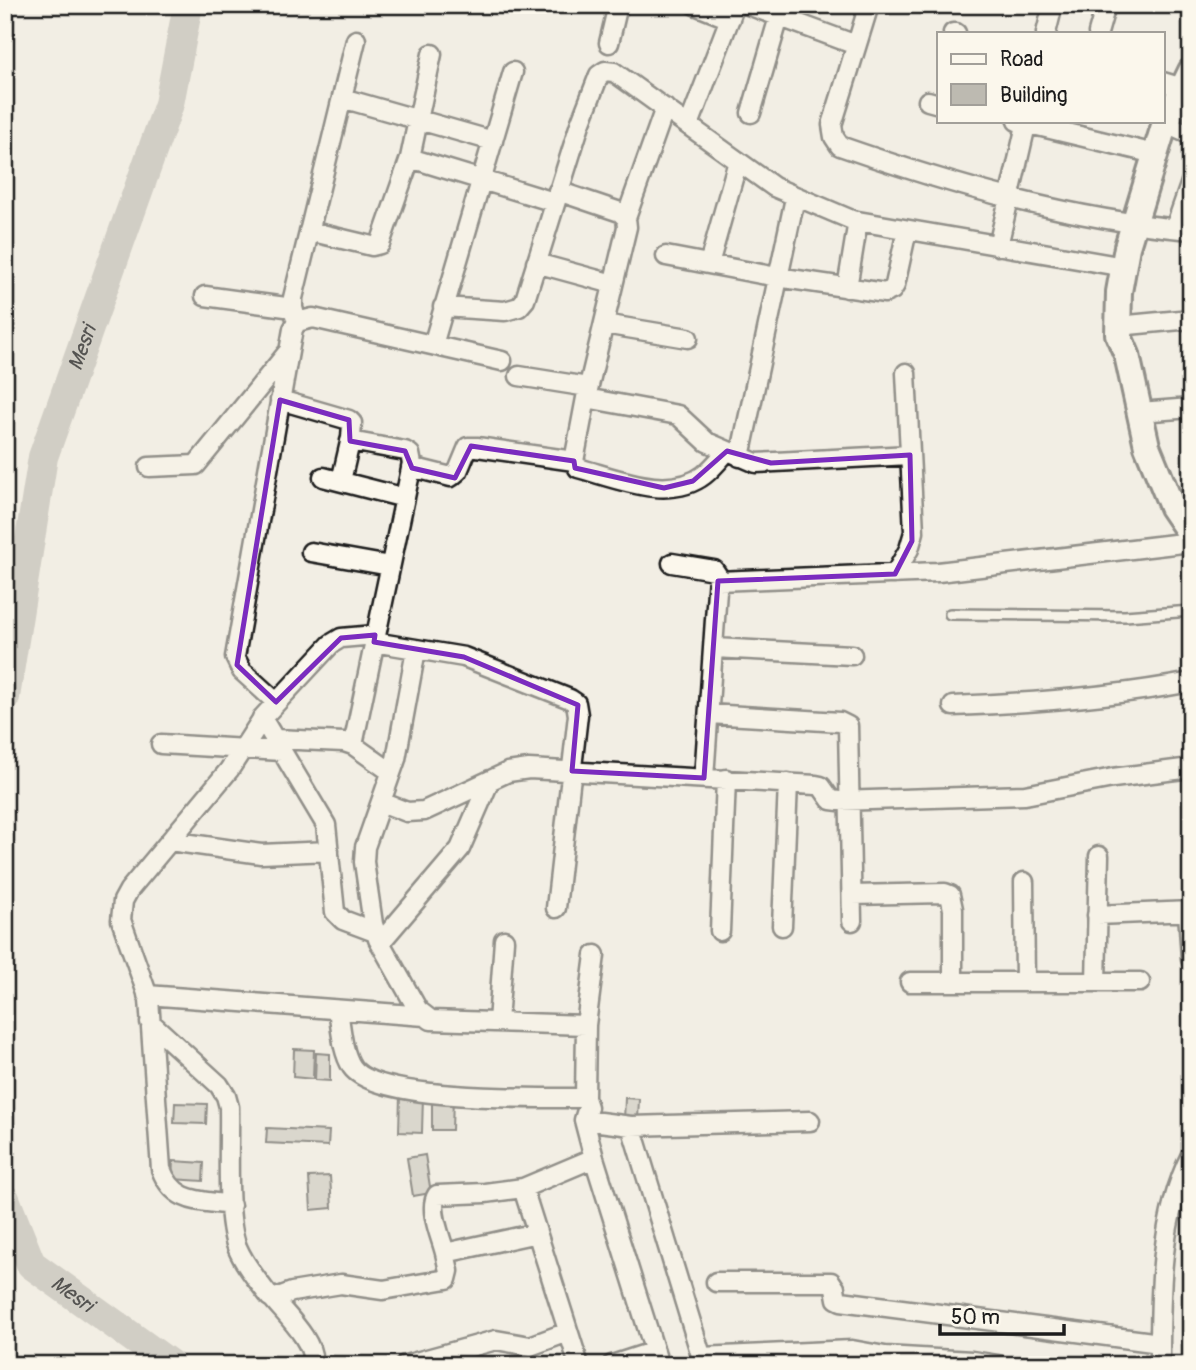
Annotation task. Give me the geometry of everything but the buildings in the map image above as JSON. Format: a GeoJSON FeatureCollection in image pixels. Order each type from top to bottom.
{"type":"FeatureCollection","features":[{"type":"Feature","properties":{"kind":"street"},"geometry":{"type":"LineString","coordinates":[[609,43],[618,5]]}},
{"type":"Feature","properties":{"kind":"street"},"geometry":{"type":"LineString","coordinates":[[689,125],[732,12],[695,5]]}},
{"type":"Feature","properties":{"kind":"street"},"geometry":{"type":"LineString","coordinates":[[748,5],[856,45]]}},
{"type":"Feature","properties":{"kind":"street"},"geometry":{"type":"LineString","coordinates":[[869,5],[832,125],[834,137],[840,146],[935,179],[1135,225],[1183,229],[1191,182]]}},
{"type":"Feature","properties":{"kind":"street"},"geometry":{"type":"LineString","coordinates":[[1046,32],[1053,5]]}},
{"type":"Feature","properties":{"kind":"street"},"geometry":{"type":"LineString","coordinates":[[1098,32],[1106,5]]}},
{"type":"Feature","properties":{"kind":"street"},"geometry":{"type":"LineString","coordinates":[[751,113],[779,17]]}},
{"type":"Feature","properties":{"kind":"street"},"geometry":{"type":"LineString","coordinates":[[276,702],[242,671],[235,657],[293,329],[293,298],[356,40]]}},
{"type":"Feature","properties":{"kind":"street"},"geometry":{"type":"LineString","coordinates":[[309,231],[372,246],[380,244],[410,158],[432,54]]}},
{"type":"Feature","properties":{"kind":"street"},"geometry":{"type":"LineString","coordinates":[[433,345],[513,72]]}},
{"type":"Feature","properties":{"kind":"street"},"geometry":{"type":"LineString","coordinates":[[443,307],[512,310],[525,300],[580,124],[602,72],[614,72],[774,187],[795,198],[858,221],[1124,267]]}},
{"type":"Feature","properties":{"kind":"street"},"geometry":{"type":"LineString","coordinates":[[1179,80],[1127,247],[1119,292],[1118,334],[1127,355],[1147,446],[1172,507],[1191,536]]}},
{"type":"Feature","properties":{"kind":"street"},"geometry":{"type":"LineString","coordinates":[[342,98],[493,141]]}},
{"type":"Feature","properties":{"kind":"street"},"geometry":{"type":"LineString","coordinates":[[665,108],[626,218],[627,227],[587,392],[574,461],[578,468],[664,488],[693,481],[734,454],[795,198]]}},
{"type":"Feature","properties":{"kind":"street"},"geometry":{"type":"LineString","coordinates":[[998,246],[1010,197],[1023,122]]}},
{"type":"Feature","properties":{"kind":"street"},"geometry":{"type":"LineString","coordinates":[[1027,122],[1155,154]]}},
{"type":"Feature","properties":{"kind":"street"},"geometry":{"type":"LineString","coordinates":[[1166,124],[1191,135]]}},
{"type":"Feature","properties":{"kind":"street"},"geometry":{"type":"LineString","coordinates":[[410,158],[481,180],[620,212],[626,218]]}},
{"type":"Feature","properties":{"kind":"street"},"geometry":{"type":"LineString","coordinates":[[709,264],[738,161]]}},
{"type":"Feature","properties":{"kind":"street"},"geometry":{"type":"LineString","coordinates":[[847,288],[858,221]]}},
{"type":"Feature","properties":{"kind":"street"},"geometry":{"type":"LineString","coordinates":[[666,256],[777,277],[885,293],[895,285],[907,230]]}},
{"type":"Feature","properties":{"kind":"street"},"geometry":{"type":"LineString","coordinates":[[536,263],[613,284]]}},
{"type":"Feature","properties":{"kind":"street"},"geometry":{"type":"LineString","coordinates":[[205,296],[502,360]]}},
{"type":"Feature","properties":{"kind":"street"},"geometry":{"type":"LineString","coordinates":[[1118,326],[1191,318]]}},
{"type":"Feature","properties":{"kind":"street"},"geometry":{"type":"LineString","coordinates":[[604,324],[688,338]]}},
{"type":"Feature","properties":{"kind":"street"},"geometry":{"type":"LineString","coordinates":[[149,467],[190,466],[201,460],[289,350]]}},
{"type":"Feature","properties":{"kind":"street"},"geometry":{"type":"LineString","coordinates":[[895,574],[909,549],[914,532],[906,373]]}},
{"type":"Feature","properties":{"kind":"street"},"geometry":{"type":"LineString","coordinates":[[519,376],[678,415],[702,439],[756,463],[910,455]]}},
{"type":"Feature","properties":{"kind":"street"},"geometry":{"type":"LineString","coordinates":[[280,400],[349,420],[352,428],[350,441],[332,479],[405,498]]}},
{"type":"Feature","properties":{"kind":"street"},"geometry":{"type":"LineString","coordinates":[[1140,412],[1191,408]]}},
{"type":"Feature","properties":{"kind":"street"},"geometry":{"type":"LineString","coordinates":[[350,441],[405,451],[411,458],[353,745]]}},
{"type":"Feature","properties":{"kind":"street"},"geometry":{"type":"LineString","coordinates":[[411,467],[451,477],[458,471],[465,452],[471,446],[574,461]]}},
{"type":"Feature","properties":{"kind":"street"},"geometry":{"type":"LineString","coordinates":[[718,581],[938,572],[1191,542]]}},
{"type":"Feature","properties":{"kind":"street"},"geometry":{"type":"LineString","coordinates":[[311,552],[390,566]]}},
{"type":"Feature","properties":{"kind":"street"},"geometry":{"type":"LineString","coordinates":[[672,563],[714,570],[718,576],[704,778]]}},
{"type":"Feature","properties":{"kind":"street"},"geometry":{"type":"LineString","coordinates":[[231,1205],[184,1198],[167,1183],[161,1169],[148,995],[122,928],[121,910],[129,890],[229,770],[262,718],[335,640],[375,639],[416,650],[464,657],[576,703],[578,715],[556,908]]}},
{"type":"Feature","properties":{"kind":"street"},"geometry":{"type":"LineString","coordinates":[[714,648],[852,655]]}},
{"type":"Feature","properties":{"kind":"street"},"geometry":{"type":"LineString","coordinates":[[416,650],[398,749],[364,855],[378,937],[418,1010],[425,1016]]}},
{"type":"Feature","properties":{"kind":"street"},"geometry":{"type":"LineString","coordinates":[[953,706],[1030,703],[1191,682]]}},
{"type":"Feature","properties":{"kind":"street"},"geometry":{"type":"LineString","coordinates":[[709,714],[844,723],[849,730],[852,921]]}},
{"type":"Feature","properties":{"kind":"street"},"geometry":{"type":"LineString","coordinates":[[262,718],[324,821],[335,912],[343,920],[378,937]]}},
{"type":"Feature","properties":{"kind":"street"},"geometry":{"type":"LineString","coordinates":[[161,744],[242,751],[337,741],[353,745],[391,772]]}},
{"type":"Feature","properties":{"kind":"street"},"geometry":{"type":"LineString","coordinates":[[381,802],[407,813],[416,813],[518,769],[816,785],[821,786],[831,800],[850,801],[1025,795],[1113,778],[1191,768]]}},
{"type":"Feature","properties":{"kind":"street"},"geometry":{"type":"LineString","coordinates":[[720,931],[726,779]]}},
{"type":"Feature","properties":{"kind":"street"},"geometry":{"type":"LineString","coordinates":[[378,937],[460,849],[490,780]]}},
{"type":"Feature","properties":{"kind":"street"},"geometry":{"type":"LineString","coordinates":[[782,926],[788,783]]}},
{"type":"Feature","properties":{"kind":"street"},"geometry":{"type":"LineString","coordinates":[[170,841],[261,854],[329,851]]}},
{"type":"Feature","properties":{"kind":"street"},"geometry":{"type":"LineString","coordinates":[[1096,982],[1099,856]]}},
{"type":"Feature","properties":{"kind":"street"},"geometry":{"type":"LineString","coordinates":[[1024,882],[1025,982]]}},
{"type":"Feature","properties":{"kind":"street"},"geometry":{"type":"LineString","coordinates":[[852,895],[950,895],[953,909],[953,982]]}},
{"type":"Feature","properties":{"kind":"street"},"geometry":{"type":"LineString","coordinates":[[1097,915],[1190,911],[1191,959]]}},
{"type":"Feature","properties":{"kind":"street"},"geometry":{"type":"LineString","coordinates":[[498,1022],[504,940]]}},
{"type":"Feature","properties":{"kind":"street"},"geometry":{"type":"LineString","coordinates":[[595,955],[586,1025],[585,1098],[588,1107],[584,1119],[657,1358],[612,1365]]}},
{"type":"Feature","properties":{"kind":"street"},"geometry":{"type":"LineString","coordinates":[[910,982],[1140,982]]}},
{"type":"Feature","properties":{"kind":"street"},"geometry":{"type":"LineString","coordinates":[[148,995],[425,1016],[440,1020],[586,1025]]}},
{"type":"Feature","properties":{"kind":"street"},"geometry":{"type":"LineString","coordinates":[[338,1010],[352,1067],[360,1075],[394,1088],[478,1098],[585,1098]]}},
{"type":"Feature","properties":{"kind":"street"},"geometry":{"type":"LineString","coordinates":[[150,1023],[219,1085],[226,1096],[229,1107],[231,1219],[237,1246],[248,1268],[310,1345],[314,1357],[312,1365]]}},
{"type":"Feature","properties":{"kind":"street"},"geometry":{"type":"LineString","coordinates":[[584,1119],[631,1126],[810,1121]]}},
{"type":"Feature","properties":{"kind":"street"},"geometry":{"type":"LineString","coordinates":[[631,1126],[703,1361],[804,1358],[852,1350],[885,1356],[998,1365]]}},
{"type":"Feature","properties":{"kind":"street"},"geometry":{"type":"LineString","coordinates":[[1160,1365],[1159,1301],[1172,1203],[1178,1181],[1191,1155]]}},
{"type":"Feature","properties":{"kind":"street"},"geometry":{"type":"LineString","coordinates":[[273,1299],[292,1292],[341,1284],[383,1290],[447,1279],[449,1271],[434,1209],[437,1195],[523,1188],[594,1158]]}},
{"type":"Feature","properties":{"kind":"street"},"geometry":{"type":"LineString","coordinates":[[523,1188],[579,1365]]}},
{"type":"Feature","properties":{"kind":"street"},"geometry":{"type":"LineString","coordinates":[[445,1252],[537,1233]]}},
{"type":"Feature","properties":{"kind":"street"},"geometry":{"type":"LineString","coordinates":[[716,1282],[831,1282],[837,1299],[841,1301],[1160,1343]]}},
{"type":"Feature","properties":{"kind":"street"},"geometry":{"type":"LineString","coordinates":[[405,1365],[496,1340],[530,1346],[568,1332]]}},
{"type":"Feature","properties":{"kind":"lane"},"geometry":{"type":"LineString","coordinates":[[950,614],[1125,616],[1191,611]]}},
{"type":"Feature","properties":{"kind":"highlighted area"},"geometry":{"type":"Polygon","coordinates":[[[280,400],[349,420],[350,441],[405,451],[412,468],[455,478],[471,446],[574,461],[575,468],[664,488],[693,481],[727,451],[771,463],[910,455],[912,541],[895,574],[718,581],[704,778],[572,771],[578,705],[464,657],[374,642],[375,635],[341,638],[276,702],[237,665],[280,400]]]}},
{"type":"Feature","properties":{"kind":"waterway","name":"Mesri"},"geometry":{"type":"LineString","coordinates":[[5,697],[43,457],[169,104],[188,5]]}},
{"type":"Feature","properties":{"kind":"waterway","name":"Mesri"},"geometry":{"type":"LineString","coordinates":[[5,1199],[31,1264],[171,1365]]}}]}
